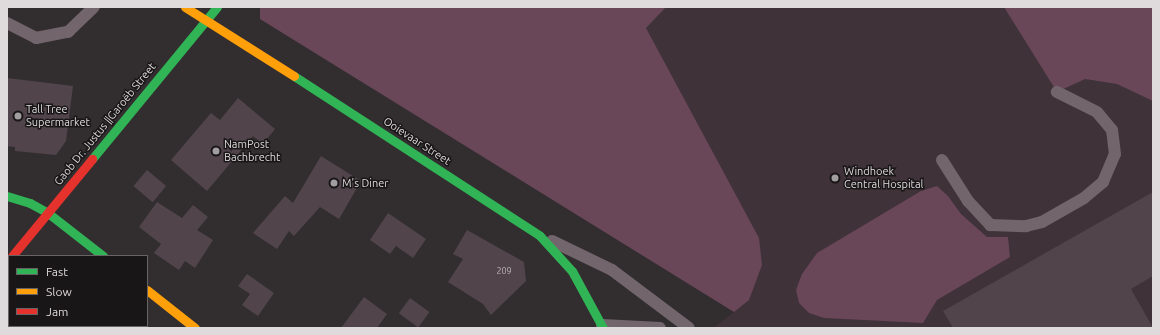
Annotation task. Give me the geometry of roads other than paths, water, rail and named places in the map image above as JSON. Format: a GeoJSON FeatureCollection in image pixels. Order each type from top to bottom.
{"type":"FeatureCollection","features":[{"type":"Feature","properties":{"kind":"street","name":"Ooievaar Street"},"geometry":{"type":"LineString","coordinates":[[185,7],[206,19],[540,236],[572,271],[602,327]]}},
{"type":"Feature","properties":{"kind":"street","name":"Gaob Dr. Justus ǁGaroëb Street"},"geometry":{"type":"LineString","coordinates":[[13,255],[217,7]]}},
{"type":"Feature","properties":{"kind":"street"},"geometry":{"type":"LineString","coordinates":[[7,196],[30,203],[48,213],[102,255]]}},
{"type":"Feature","properties":{"kind":"street"},"geometry":{"type":"LineString","coordinates":[[148,291],[195,328]]}},
{"type":"Feature","properties":{"kind":"lane"},"geometry":{"type":"LineString","coordinates":[[7,23],[36,38],[68,32],[94,7]]}},
{"type":"Feature","properties":{"kind":"lane"},"geometry":{"type":"LineString","coordinates":[[942,160],[968,201],[990,225],[1026,226],[1042,222],[1084,198],[1103,182],[1115,154],[1112,130],[1098,112],[1057,92]]}},
{"type":"Feature","properties":{"kind":"lane"},"geometry":{"type":"LineString","coordinates":[[540,236],[612,270],[689,328]]}},
{"type":"Feature","properties":{"kind":"lane"},"geometry":{"type":"LineString","coordinates":[[602,327],[660,328]]}},
{"type":"Feature","properties":{"kind":"place","name":"Tall Tree Supermarket"},"geometry":{"type":"Point","coordinates":[18,116]}},
{"type":"Feature","properties":{"kind":"place","name":"NamPost Bachbrecht"},"geometry":{"type":"Point","coordinates":[216,151]}},
{"type":"Feature","properties":{"kind":"place","name":"Windhoek Central Hospital"},"geometry":{"type":"Point","coordinates":[835,178]}},
{"type":"Feature","properties":{"kind":"place","name":"M's Diner"},"geometry":{"type":"Point","coordinates":[334,183]}}]}
